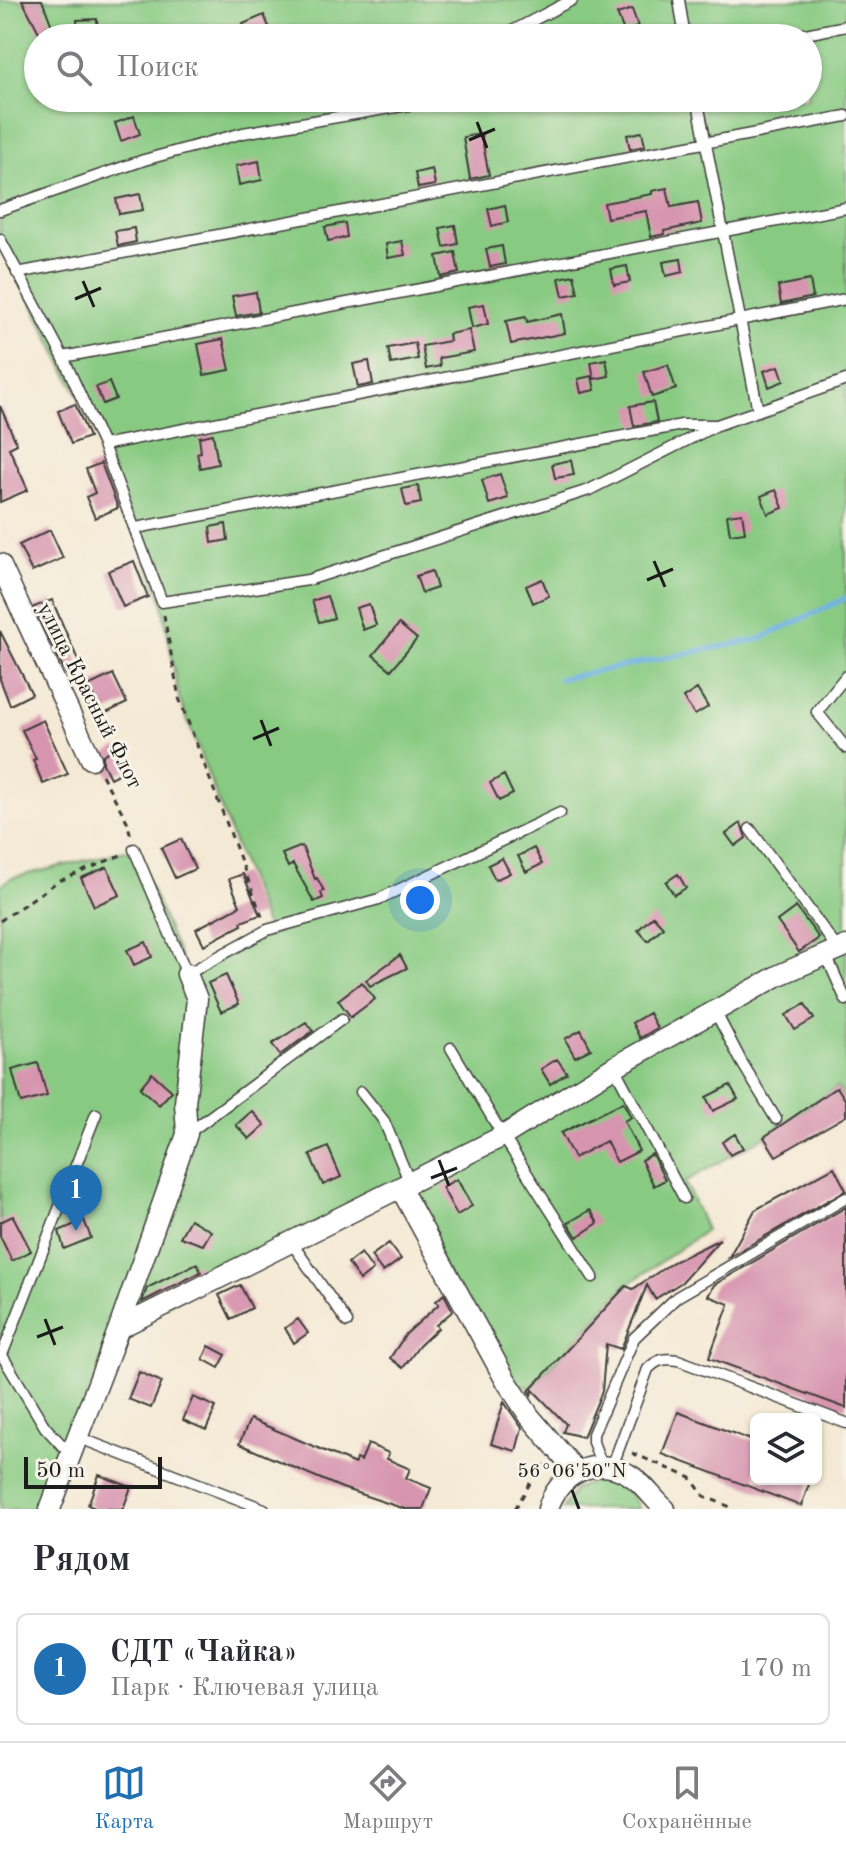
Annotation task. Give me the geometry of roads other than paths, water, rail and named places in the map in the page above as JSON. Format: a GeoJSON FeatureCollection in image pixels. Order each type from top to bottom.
{"type":"FeatureCollection","features":[{"type":"Feature","properties":{"kind":"street","name":"улица Красный Флот"},"geometry":{"type":"LineString","coordinates":[[0,564],[91,759]]}},
{"type":"Feature","properties":{"kind":"street"},"geometry":{"type":"LineString","coordinates":[[119,1328],[503,1136],[614,1067],[836,949]]}},
{"type":"Feature","properties":{"kind":"street"},"geometry":{"type":"LineString","coordinates":[[50,1509],[119,1328],[187,1134],[185,1103],[197,999],[187,974]]}},
{"type":"Feature","properties":{"kind":"street"},"geometry":{"type":"LineString","coordinates":[[405,1187],[505,1379],[530,1417],[577,1472]]}},
{"type":"Feature","properties":{"kind":"street"},"geometry":{"type":"LineString","coordinates":[[548,1509],[561,1483],[577,1472],[607,1466],[628,1473],[657,1505]]}},
{"type":"Feature","properties":{"kind":"lane"},"geometry":{"type":"LineString","coordinates":[[526,24],[572,0]]}},
{"type":"Feature","properties":{"kind":"lane"},"geometry":{"type":"LineString","coordinates":[[679,0],[683,24]]}},
{"type":"Feature","properties":{"kind":"lane"},"geometry":{"type":"LineString","coordinates":[[822,31],[846,26]]}},
{"type":"Feature","properties":{"kind":"lane"},"geometry":{"type":"LineString","coordinates":[[352,115],[357,112]]}},
{"type":"Feature","properties":{"kind":"lane"},"geometry":{"type":"LineString","coordinates":[[0,210],[144,160],[243,133],[369,112]]}},
{"type":"Feature","properties":{"kind":"lane"},"geometry":{"type":"LineString","coordinates":[[700,112],[758,411]]}},
{"type":"Feature","properties":{"kind":"lane"},"geometry":{"type":"LineString","coordinates":[[17,273],[846,116]]}},
{"type":"Feature","properties":{"kind":"lane"},"geometry":{"type":"LineString","coordinates":[[63,357],[846,208]]}},
{"type":"Feature","properties":{"kind":"lane"},"geometry":{"type":"LineString","coordinates":[[0,239],[63,357],[103,445],[162,602],[308,580],[589,490],[717,425],[846,380]]}},
{"type":"Feature","properties":{"kind":"lane"},"geometry":{"type":"LineString","coordinates":[[103,445],[846,299]]}},
{"type":"Feature","properties":{"kind":"lane"},"geometry":{"type":"LineString","coordinates":[[136,528],[682,425],[717,425]]}},
{"type":"Feature","properties":{"kind":"lane"},"geometry":{"type":"LineString","coordinates":[[846,676],[817,712],[846,748]]}},
{"type":"Feature","properties":{"kind":"lane"},"geometry":{"type":"LineString","coordinates":[[134,849],[187,974],[267,930],[379,899],[560,813]]}},
{"type":"Feature","properties":{"kind":"lane"},"geometry":{"type":"LineString","coordinates":[[750,829],[836,949],[846,1000]]}},
{"type":"Feature","properties":{"kind":"lane"},"geometry":{"type":"LineString","coordinates":[[715,1011],[776,1119]]}},
{"type":"Feature","properties":{"kind":"lane"},"geometry":{"type":"LineString","coordinates":[[187,1134],[342,1019]]}},
{"type":"Feature","properties":{"kind":"lane"},"geometry":{"type":"LineString","coordinates":[[451,1048],[593,1277]]}},
{"type":"Feature","properties":{"kind":"lane"},"geometry":{"type":"LineString","coordinates":[[614,1067],[684,1198]]}},
{"type":"Feature","properties":{"kind":"lane"},"geometry":{"type":"LineString","coordinates":[[361,1092],[384,1121],[405,1187]]}},
{"type":"Feature","properties":{"kind":"lane"},"geometry":{"type":"LineString","coordinates":[[96,1114],[1,1353],[45,1427],[74,1446],[264,1509]]}},
{"type":"Feature","properties":{"kind":"lane"},"geometry":{"type":"LineString","coordinates":[[846,1198],[677,1297],[634,1338],[593,1434],[593,1442],[607,1466],[619,1447],[648,1369],[656,1361],[666,1358],[846,1423]]}},
{"type":"Feature","properties":{"kind":"lane"},"geometry":{"type":"LineString","coordinates":[[291,1242],[347,1322]]}},
{"type":"Feature","properties":{"kind":"waterway"},"geometry":{"type":"LineString","coordinates":[[559,679],[760,639],[846,598]]}},
{"type":"Feature","properties":{"kind":"place","name":"СДТ «Чайка»"},"geometry":{"type":"Point","coordinates":[76,1231]}}]}
